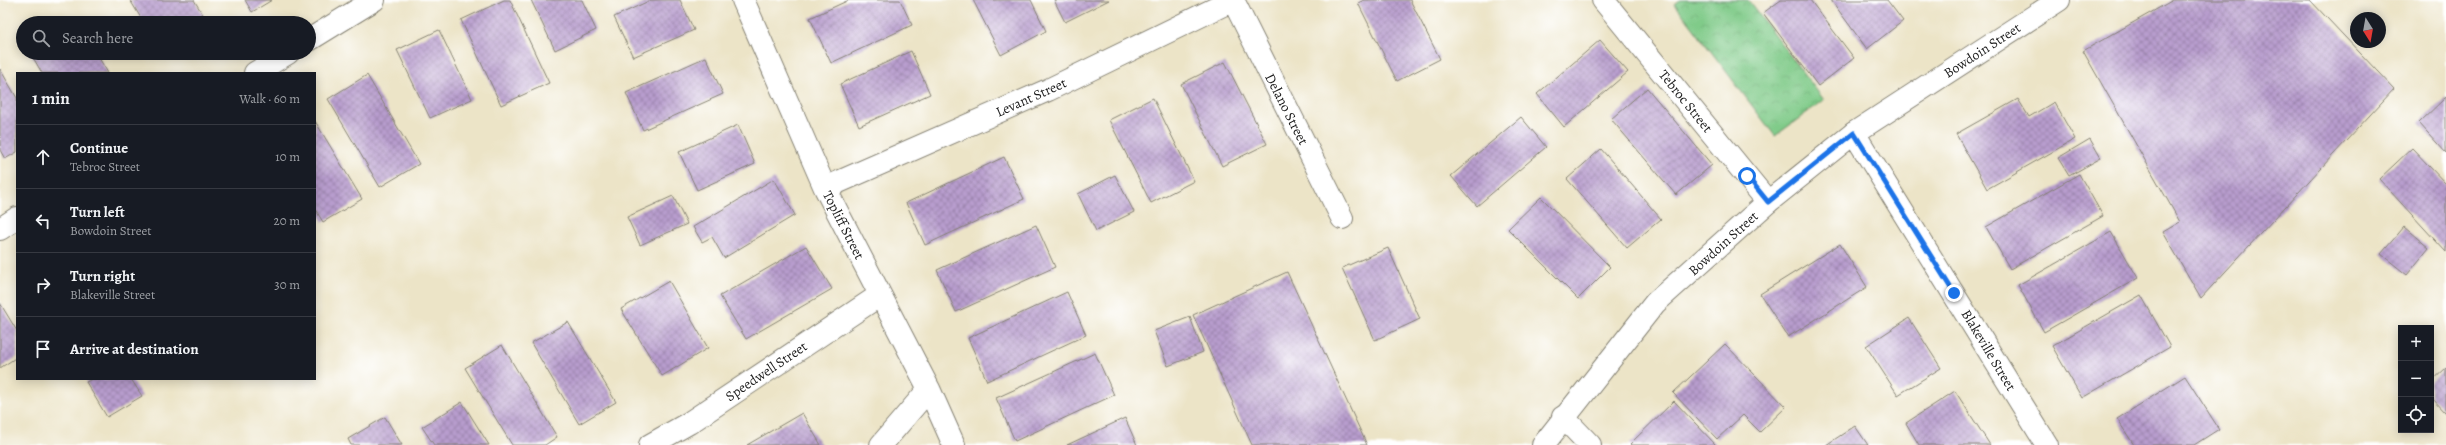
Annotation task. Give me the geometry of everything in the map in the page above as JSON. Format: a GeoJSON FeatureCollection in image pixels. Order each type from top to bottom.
{"type":"FeatureCollection","features":[{"type":"Feature","properties":{"kind":"street"},"geometry":{"type":"LineString","coordinates":[[316,36],[374,0]]}},
{"type":"Feature","properties":{"kind":"street","name":"Topliff Street"},"geometry":{"type":"LineString","coordinates":[[743,0],[824,188],[929,389],[954,445]]}},
{"type":"Feature","properties":{"kind":"street","name":"Levant Street"},"geometry":{"type":"LineString","coordinates":[[824,188],[1048,90],[1233,0]]}},
{"type":"Feature","properties":{"kind":"street","name":"Delano Street"},"geometry":{"type":"LineString","coordinates":[[1233,0],[1342,218]]}},
{"type":"Feature","properties":{"kind":"street","name":"Tebroc Street"},"geometry":{"type":"LineString","coordinates":[[1603,0],[1768,202]]}},
{"type":"Feature","properties":{"kind":"street","name":"Bowdoin Street"},"geometry":{"type":"LineString","coordinates":[[1543,445],[1563,417],[1655,303],[1768,202],[1854,133],[2059,0]]}},
{"type":"Feature","properties":{"kind":"street"},"geometry":{"type":"LineString","coordinates":[[257,72],[276,60]]}},
{"type":"Feature","properties":{"kind":"street","name":"Blakeville Street"},"geometry":{"type":"LineString","coordinates":[[1854,133],[2047,445]]}},
{"type":"Feature","properties":{"kind":"street"},"geometry":{"type":"LineString","coordinates":[[0,229],[16,219]]}},
{"type":"Feature","properties":{"kind":"street","name":"Speedwell Street"},"geometry":{"type":"LineString","coordinates":[[650,445],[689,423],[880,295]]}},
{"type":"Feature","properties":{"kind":"street"},"geometry":{"type":"LineString","coordinates":[[881,445],[929,389]]}},
{"type":"Feature","properties":{"kind":"street"},"geometry":{"type":"LineString","coordinates":[[1563,417],[1590,445]]}},
{"type":"Feature","properties":{"kind":"green space"},"geometry":{"type":"Polygon","coordinates":[[[1680,0],[1748,0],[1824,100],[1775,136],[1675,4],[1680,0]]]}},
{"type":"Feature","properties":{"kind":"building"},"geometry":{"type":"Polygon","coordinates":[[[130,0],[194,0],[204,16],[140,16],[130,0]]]}},
{"type":"Feature","properties":{"kind":"building"},"geometry":{"type":"Polygon","coordinates":[[[245,0],[272,0],[252,12],[245,0]]]}},
{"type":"Feature","properties":{"kind":"building"},"geometry":{"type":"Polygon","coordinates":[[[504,0],[510,0],[549,83],[501,105],[461,20],[504,0]]]}},
{"type":"Feature","properties":{"kind":"building"},"geometry":{"type":"Polygon","coordinates":[[[531,0],[582,0],[596,30],[555,50],[531,0]]]}},
{"type":"Feature","properties":{"kind":"building"},"geometry":{"type":"Polygon","coordinates":[[[651,0],[680,0],[694,30],[633,57],[614,17],[651,0]]]}},
{"type":"Feature","properties":{"kind":"building"},"geometry":{"type":"Polygon","coordinates":[[[849,0],[900,0],[912,25],[831,63],[810,18],[849,0]]]}},
{"type":"Feature","properties":{"kind":"building"},"geometry":{"type":"Polygon","coordinates":[[[973,0],[1031,0],[1046,31],[1001,55],[973,0]]]}},
{"type":"Feature","properties":{"kind":"building"},"geometry":{"type":"Polygon","coordinates":[[[1054,0],[1109,0],[1065,22],[1054,0]]]}},
{"type":"Feature","properties":{"kind":"building"},"geometry":{"type":"Polygon","coordinates":[[[1364,0],[1410,0],[1440,59],[1397,81],[1358,3],[1364,0]]]}},
{"type":"Feature","properties":{"kind":"building"},"geometry":{"type":"Polygon","coordinates":[[[1781,0],[1810,0],[1854,58],[1818,86],[1763,13],[1781,0]]]}},
{"type":"Feature","properties":{"kind":"building"},"geometry":{"type":"Polygon","coordinates":[[[1831,0],[1887,0],[1903,21],[1867,49],[1831,0]]]}},
{"type":"Feature","properties":{"kind":"building"},"geometry":{"type":"Polygon","coordinates":[[[2173,0],[2310,0],[2350,42],[2350,48],[2355,48],[2394,89],[2201,298],[2163,232],[2180,222],[2083,51],[2173,0]]]}},
{"type":"Feature","properties":{"kind":"building"},"geometry":{"type":"Polygon","coordinates":[[[439,30],[472,99],[430,118],[397,50],[439,30]]]}},
{"type":"Feature","properties":{"kind":"building"},"geometry":{"type":"Polygon","coordinates":[[[1600,40],[1628,72],[1564,127],[1537,94],[1600,40]]]}},
{"type":"Feature","properties":{"kind":"building"},"geometry":{"type":"Polygon","coordinates":[[[911,51],[930,94],[859,126],[840,84],[911,51]]]}},
{"type":"Feature","properties":{"kind":"building"},"geometry":{"type":"Polygon","coordinates":[[[706,57],[723,94],[643,130],[626,93],[706,57]]]}},
{"type":"Feature","properties":{"kind":"building"},"geometry":{"type":"Polygon","coordinates":[[[34,60],[100,60],[107,72],[41,72],[34,60]]]}},
{"type":"Feature","properties":{"kind":"building"},"geometry":{"type":"Polygon","coordinates":[[[1225,62],[1267,144],[1222,166],[1181,84],[1225,62]]]}},
{"type":"Feature","properties":{"kind":"building"},"geometry":{"type":"Polygon","coordinates":[[[0,69],[16,96],[16,153],[5,159],[0,150],[0,69]]]}},
{"type":"Feature","properties":{"kind":"building"},"geometry":{"type":"Polygon","coordinates":[[[367,75],[419,164],[380,187],[328,99],[367,75]]]}},
{"type":"Feature","properties":{"kind":"building"},"geometry":{"type":"Polygon","coordinates":[[[1647,88],[1712,165],[1676,195],[1611,119],[1647,88]]]}},
{"type":"Feature","properties":{"kind":"building"},"geometry":{"type":"Polygon","coordinates":[[[2446,97],[2446,153],[2419,123],[2446,97]]]}},
{"type":"Feature","properties":{"kind":"building"},"geometry":{"type":"Polygon","coordinates":[[[1153,98],[1194,181],[1151,203],[1109,120],[1153,98]]]}},
{"type":"Feature","properties":{"kind":"building"},"geometry":{"type":"Polygon","coordinates":[[[2018,99],[2029,117],[2054,102],[2075,139],[1987,189],[1956,134],[2018,99]]]}},
{"type":"Feature","properties":{"kind":"building"},"geometry":{"type":"Polygon","coordinates":[[[1521,117],[1546,147],[1477,206],[1451,176],[1521,117]]]}},
{"type":"Feature","properties":{"kind":"building"},"geometry":{"type":"Polygon","coordinates":[[[316,123],[362,199],[323,222],[316,211],[316,123]]]}},
{"type":"Feature","properties":{"kind":"building"},"geometry":{"type":"Polygon","coordinates":[[[738,125],[755,164],[697,190],[679,152],[738,125]]]}},
{"type":"Feature","properties":{"kind":"building"},"geometry":{"type":"Polygon","coordinates":[[[2090,139],[2101,158],[2069,176],[2058,158],[2090,139]]]}},
{"type":"Feature","properties":{"kind":"building"},"geometry":{"type":"Polygon","coordinates":[[[2412,148],[2446,184],[2446,252],[2379,179],[2412,148]]]}},
{"type":"Feature","properties":{"kind":"building"},"geometry":{"type":"Polygon","coordinates":[[[1601,149],[1661,219],[1627,248],[1567,179],[1601,149]]]}},
{"type":"Feature","properties":{"kind":"building"},"geometry":{"type":"Polygon","coordinates":[[[1004,157],[1024,199],[925,245],[906,203],[1004,157]]]}},
{"type":"Feature","properties":{"kind":"building"},"geometry":{"type":"Polygon","coordinates":[[[2079,174],[2103,216],[2010,269],[1986,227],[2079,174]]]}},
{"type":"Feature","properties":{"kind":"building"},"geometry":{"type":"Polygon","coordinates":[[[1115,175],[1134,212],[1096,231],[1078,194],[1115,175]]]}},
{"type":"Feature","properties":{"kind":"building"},"geometry":{"type":"Polygon","coordinates":[[[774,179],[795,215],[724,258],[712,237],[702,242],[693,227],[774,179]]]}},
{"type":"Feature","properties":{"kind":"building"},"geometry":{"type":"Polygon","coordinates":[[[673,196],[687,224],[640,245],[627,217],[673,196]]]}},
{"type":"Feature","properties":{"kind":"building"},"geometry":{"type":"Polygon","coordinates":[[[1541,197],[1610,267],[1578,299],[1508,229],[1541,197]]]}},
{"type":"Feature","properties":{"kind":"building"},"geometry":{"type":"Polygon","coordinates":[[[1036,225],[1055,267],[956,312],[937,270],[1036,225]]]}},
{"type":"Feature","properties":{"kind":"building"},"geometry":{"type":"Polygon","coordinates":[[[2404,227],[2429,248],[2407,275],[2381,254],[2404,227]]]}},
{"type":"Feature","properties":{"kind":"building"},"geometry":{"type":"Polygon","coordinates":[[[2111,232],[2138,278],[2044,332],[2018,285],[2111,232]]]}},
{"type":"Feature","properties":{"kind":"building"},"geometry":{"type":"Polygon","coordinates":[[[1840,244],[1867,287],[1788,337],[1760,294],[1840,244]]]}},
{"type":"Feature","properties":{"kind":"building"},"geometry":{"type":"Polygon","coordinates":[[[806,246],[832,289],[746,339],[720,296],[806,246]]]}},
{"type":"Feature","properties":{"kind":"building"},"geometry":{"type":"Polygon","coordinates":[[[1388,248],[1420,319],[1375,340],[1342,268],[1388,248]]]}},
{"type":"Feature","properties":{"kind":"building"},"geometry":{"type":"Polygon","coordinates":[[[1287,272],[1367,445],[1252,445],[1193,315],[1287,272]]]}},
{"type":"Feature","properties":{"kind":"building"},"geometry":{"type":"Polygon","coordinates":[[[669,281],[708,348],[662,376],[621,309],[669,281]]]}},
{"type":"Feature","properties":{"kind":"building"},"geometry":{"type":"Polygon","coordinates":[[[1067,292],[1086,335],[987,381],[968,338],[1067,292]]]}},
{"type":"Feature","properties":{"kind":"building"},"geometry":{"type":"Polygon","coordinates":[[[2141,295],[2170,347],[2082,398],[2052,346],[2141,295]]]}},
{"type":"Feature","properties":{"kind":"building"},"geometry":{"type":"Polygon","coordinates":[[[0,303],[16,329],[16,358],[0,368],[0,303]]]}},
{"type":"Feature","properties":{"kind":"building"},"geometry":{"type":"Polygon","coordinates":[[[1190,317],[1203,352],[1168,366],[1154,331],[1190,317]]]}},
{"type":"Feature","properties":{"kind":"building"},"geometry":{"type":"Polygon","coordinates":[[[1909,318],[1941,368],[1898,395],[1866,346],[1909,318]]]}},
{"type":"Feature","properties":{"kind":"building"},"geometry":{"type":"Polygon","coordinates":[[[568,322],[616,402],[579,424],[531,343],[568,322]]]}},
{"type":"Feature","properties":{"kind":"building"},"geometry":{"type":"Polygon","coordinates":[[[1725,344],[1786,407],[1760,432],[1743,415],[1717,439],[1673,393],[1725,344]]]}},
{"type":"Feature","properties":{"kind":"building"},"geometry":{"type":"Polygon","coordinates":[[[502,345],[557,437],[545,445],[512,445],[465,368],[502,345]]]}},
{"type":"Feature","properties":{"kind":"building"},"geometry":{"type":"Polygon","coordinates":[[[1095,353],[1114,395],[1015,441],[996,398],[1095,353]]]}},
{"type":"Feature","properties":{"kind":"building"},"geometry":{"type":"Polygon","coordinates":[[[2446,368],[2446,413],[2434,400],[2434,379],[2446,368]]]}},
{"type":"Feature","properties":{"kind":"building"},"geometry":{"type":"Polygon","coordinates":[[[2185,376],[2219,429],[2194,445],[2134,445],[2117,419],[2185,376]]]}},
{"type":"Feature","properties":{"kind":"building"},"geometry":{"type":"Polygon","coordinates":[[[90,380],[132,380],[142,396],[107,417],[86,382],[90,380]]]}},
{"type":"Feature","properties":{"kind":"building"},"geometry":{"type":"Polygon","coordinates":[[[1955,391],[1990,445],[1919,445],[1906,423],[1955,391]]]}},
{"type":"Feature","properties":{"kind":"building"},"geometry":{"type":"Polygon","coordinates":[[[1674,401],[1716,445],[1630,444],[1674,401]]]}},
{"type":"Feature","properties":{"kind":"building"},"geometry":{"type":"Polygon","coordinates":[[[462,402],[489,445],[434,445],[422,427],[462,402]]]}},
{"type":"Feature","properties":{"kind":"building"},"geometry":{"type":"Polygon","coordinates":[[[802,413],[821,445],[747,445],[802,413]]]}},
{"type":"Feature","properties":{"kind":"building"},"geometry":{"type":"Polygon","coordinates":[[[385,417],[402,445],[351,445],[348,439],[385,417]]]}},
{"type":"Feature","properties":{"kind":"building"},"geometry":{"type":"Polygon","coordinates":[[[1125,418],[1137,445],[1067,445],[1125,418]]]}},
{"type":"Feature","properties":{"kind":"building"},"geometry":{"type":"Polygon","coordinates":[[[1855,426],[1868,445],[1826,445],[1855,426]]]}},
{"type":"Feature","properties":{"kind":"route"},"geometry":{"type":"LineString","coordinates":[[1747,176],[1768,202],[1854,133],[1954,293]]}}]}
